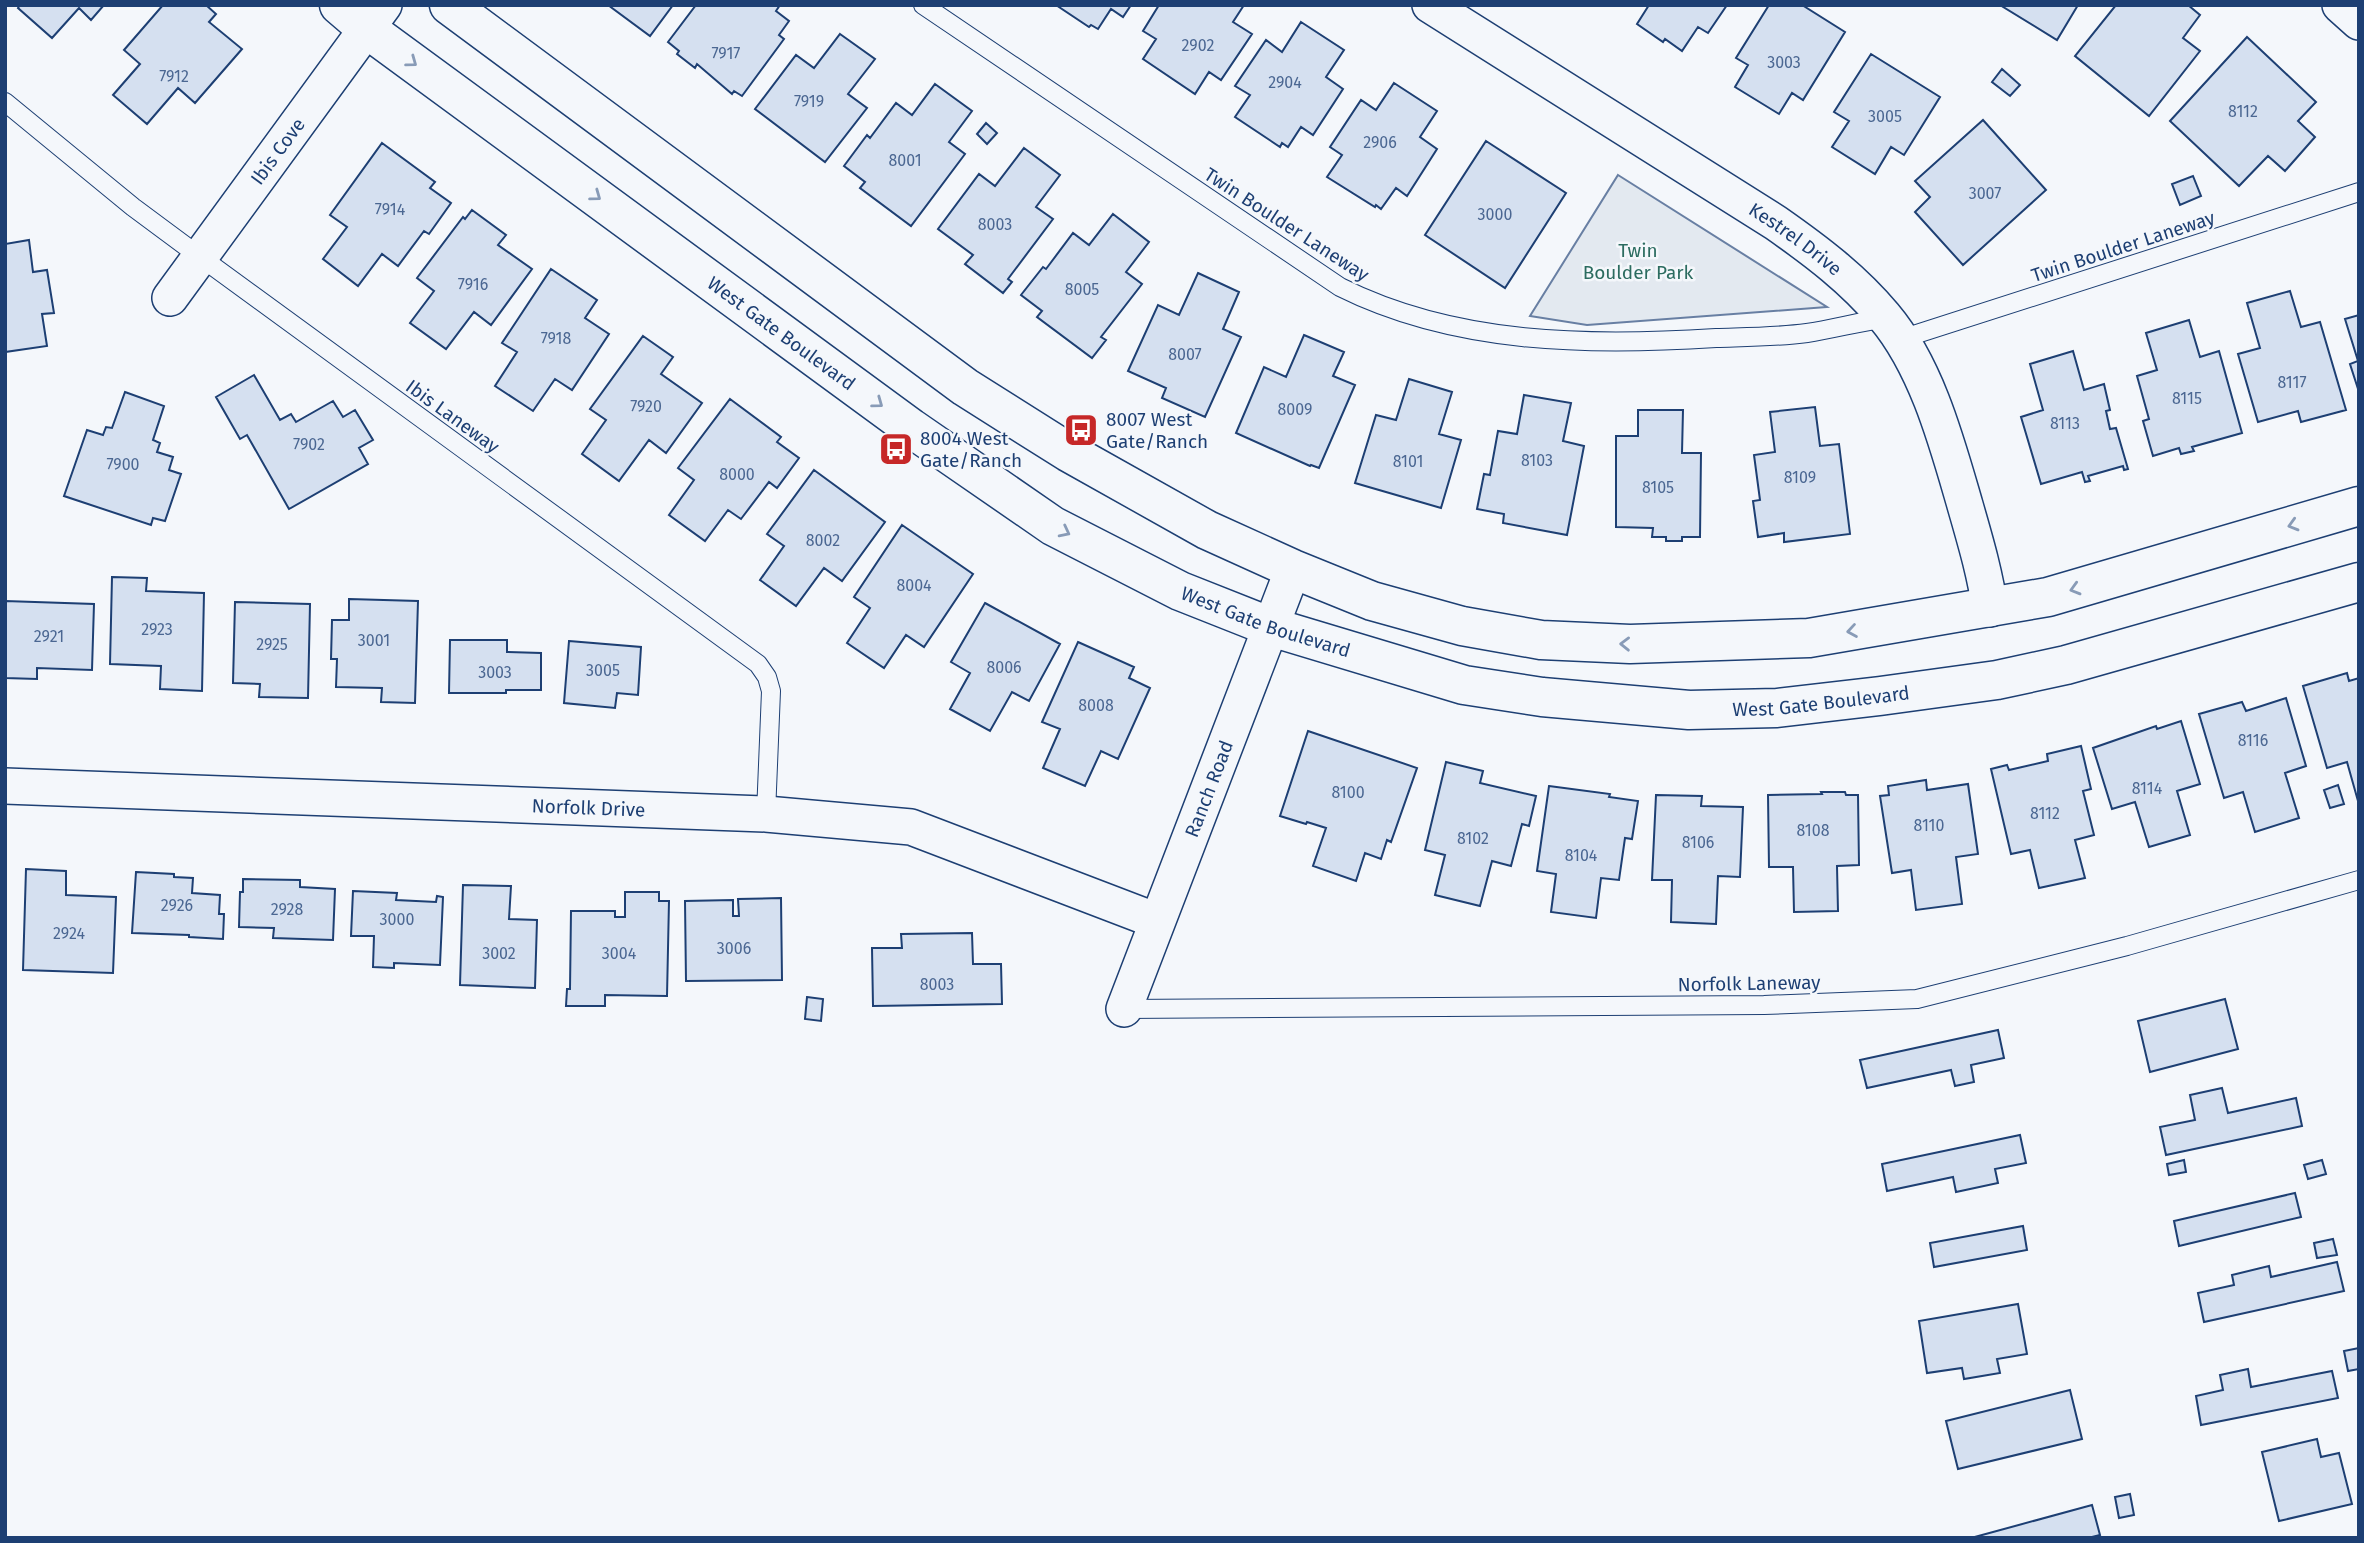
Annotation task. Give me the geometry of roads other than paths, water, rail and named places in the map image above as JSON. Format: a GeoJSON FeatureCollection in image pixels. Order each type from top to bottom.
{"type":"FeatureCollection","features":[{"type":"Feature","properties":{"kind":"main road"},"geometry":{"type":"LineString","coordinates":[[449,5],[965,387],[1068,452],[1206,530],[1293,569],[1372,601],[1462,626],[1541,640],[1630,644],[1809,638],[2049,597],[2359,506]]}},
{"type":"Feature","properties":{"kind":"main road","name":"West Gate Boulevard"},"geometry":{"type":"LineString","coordinates":[[363,13],[911,428],[1053,526],[1180,591],[1271,627],[1464,685],[1542,697],[1689,710],[1777,708],[1997,680],[2066,664],[2359,582]]}},
{"type":"Feature","properties":{"kind":"street","name":"Kestrel Drive"},"geometry":{"type":"LineString","coordinates":[[1430,5],[1776,223],[1820,254],[1853,282],[1893,329],[1923,379],[1956,475],[1986,578],[1990,609]]}},
{"type":"Feature","properties":{"kind":"street"},"geometry":{"type":"LineString","coordinates":[[2340,5],[2359,22]]}},
{"type":"Feature","properties":{"kind":"street","name":"Ibis Cove"},"geometry":{"type":"LineString","coordinates":[[170,298],[363,13]]}},
{"type":"Feature","properties":{"kind":"street","name":"Ranch Road"},"geometry":{"type":"LineString","coordinates":[[1124,1009],[1293,569]]}},
{"type":"Feature","properties":{"kind":"street","name":"Norfolk Drive"},"geometry":{"type":"LineString","coordinates":[[5,786],[766,814],[911,827],[1157,921]]}},
{"type":"Feature","properties":{"kind":"lane","name":"Twin Boulder Laneway"},"geometry":{"type":"LineString","coordinates":[[923,5],[1340,287],[1372,303],[1408,316],[1479,331],[1551,341],[1661,342],[1893,329],[2359,192]]}},
{"type":"Feature","properties":{"kind":"lane","name":"Ibis Laneway"},"geometry":{"type":"LineString","coordinates":[[5,102],[133,207],[198,256],[758,664],[771,691],[766,814]]}},
{"type":"Feature","properties":{"kind":"lane","name":"Norfolk Laneway"},"geometry":{"type":"LineString","coordinates":[[1124,1009],[1765,1005],[1917,999],[2127,946],[2359,880]]}},
{"type":"Feature","properties":{"kind":"place","name":"8007 West Gate/Ranch"},"geometry":{"type":"Point","coordinates":[1081,430]}},
{"type":"Feature","properties":{"kind":"place","name":"8004 West Gate/Ranch"},"geometry":{"type":"Point","coordinates":[896,449]}},
{"type":"Feature","properties":{"kind":"park label","name":"Twin Boulder Park"},"geometry":{"type":"Point","coordinates":[1638,261]}}]}
